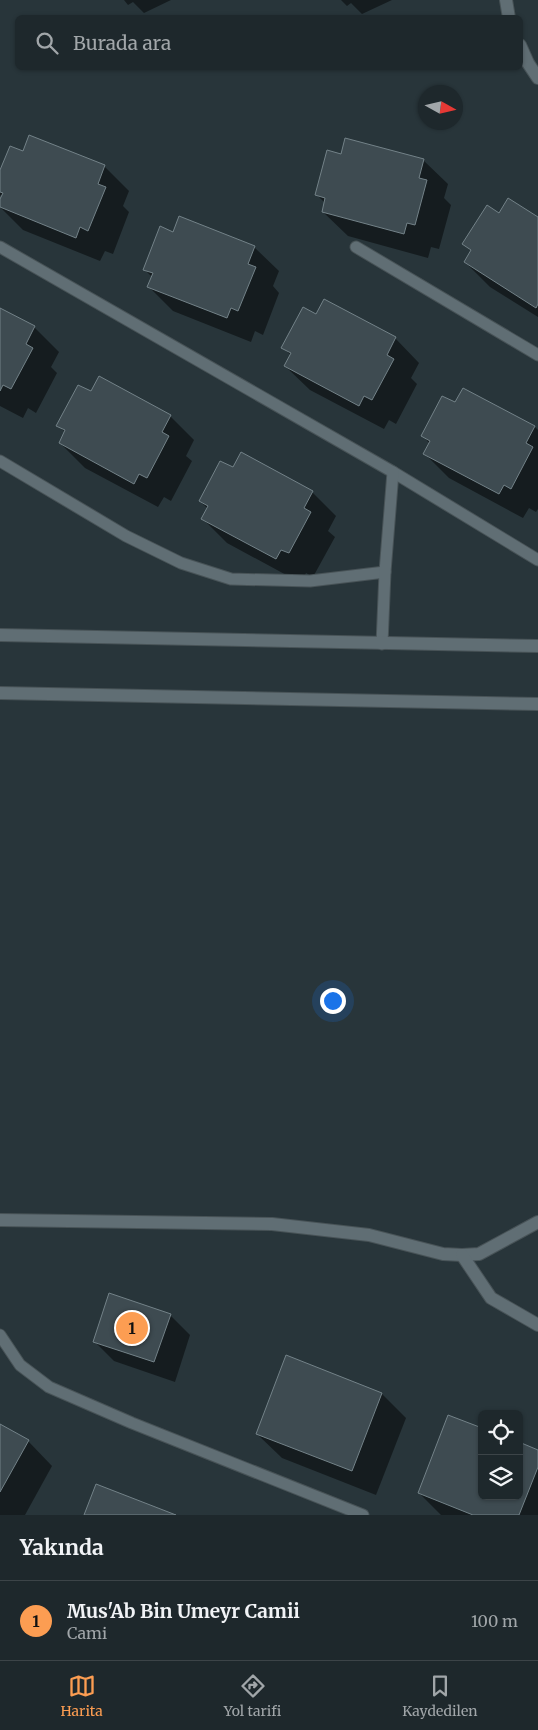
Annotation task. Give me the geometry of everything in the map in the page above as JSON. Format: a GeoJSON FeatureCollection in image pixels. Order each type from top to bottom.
{"type":"FeatureCollection","features":[{"type":"Feature","properties":{"kind":"street"},"geometry":{"type":"LineString","coordinates":[[506,0],[508,15]]}},
{"type":"Feature","properties":{"kind":"street"},"geometry":{"type":"LineString","coordinates":[[523,52],[538,78]]}},
{"type":"Feature","properties":{"kind":"street"},"geometry":{"type":"LineString","coordinates":[[0,635],[538,646]]}},
{"type":"Feature","properties":{"kind":"street"},"geometry":{"type":"LineString","coordinates":[[0,693],[538,704]]}},
{"type":"Feature","properties":{"kind":"street"},"geometry":{"type":"LineString","coordinates":[[0,1220],[272,1224],[369,1235],[443,1254],[479,1254],[538,1222]]}},
{"type":"Feature","properties":{"kind":"street"},"geometry":{"type":"LineString","coordinates":[[462,1254],[491,1298],[538,1325]]}},
{"type":"Feature","properties":{"kind":"lane"},"geometry":{"type":"LineString","coordinates":[[0,247],[393,472],[538,560]]}},
{"type":"Feature","properties":{"kind":"lane"},"geometry":{"type":"LineString","coordinates":[[356,247],[538,355]]}},
{"type":"Feature","properties":{"kind":"lane"},"geometry":{"type":"LineString","coordinates":[[0,461],[126,536],[181,563],[231,579],[310,581],[385,572]]}},
{"type":"Feature","properties":{"kind":"lane"},"geometry":{"type":"LineString","coordinates":[[382,644],[385,572],[393,472]]}},
{"type":"Feature","properties":{"kind":"lane"},"geometry":{"type":"LineString","coordinates":[[0,1335],[20,1366],[49,1387],[132,1423],[363,1515]]}},
{"type":"Feature","properties":{"kind":"building"},"geometry":{"type":"Polygon","coordinates":[[[29,135],[105,165],[98,184],[106,187],[88,231],[80,227],[76,238],[0,207],[0,199],[3,193],[0,192],[0,170],[10,146],[23,151],[29,135]]]}},
{"type":"Feature","properties":{"kind":"building"},"geometry":{"type":"Polygon","coordinates":[[[345,138],[424,159],[419,178],[427,180],[415,225],[407,223],[404,234],[322,212],[325,198],[315,195],[327,150],[341,154],[345,138]]]}},
{"type":"Feature","properties":{"kind":"building"},"geometry":{"type":"Polygon","coordinates":[[[508,198],[538,217],[538,304],[536,308],[464,262],[471,250],[462,244],[487,205],[499,213],[508,198]]]}},
{"type":"Feature","properties":{"kind":"building"},"geometry":{"type":"Polygon","coordinates":[[[179,216],[255,246],[248,264],[256,267],[238,311],[231,308],[227,318],[147,287],[153,273],[143,270],[160,226],[173,232],[179,216]]]}},
{"type":"Feature","properties":{"kind":"building"},"geometry":{"type":"Polygon","coordinates":[[[324,299],[396,337],[387,355],[394,359],[372,400],[364,396],[359,406],[284,366],[291,353],[281,348],[303,307],[316,314],[324,299]]]}},
{"type":"Feature","properties":{"kind":"building"},"geometry":{"type":"Polygon","coordinates":[[[0,308],[35,326],[26,344],[33,348],[11,389],[3,385],[0,391],[0,308]]]}},
{"type":"Feature","properties":{"kind":"building"},"geometry":{"type":"Polygon","coordinates":[[[99,376],[171,415],[162,432],[169,436],[147,478],[139,474],[134,484],[59,443],[65,430],[56,426],[78,385],[91,391],[99,376]]]}},
{"type":"Feature","properties":{"kind":"building"},"geometry":{"type":"Polygon","coordinates":[[[463,388],[535,426],[526,443],[533,447],[511,489],[504,485],[499,494],[423,454],[430,441],[421,436],[442,396],[455,402],[463,388]]]}},
{"type":"Feature","properties":{"kind":"building"},"geometry":{"type":"Polygon","coordinates":[[[241,452],[313,491],[304,508],[311,512],[289,553],[281,550],[276,559],[201,519],[208,506],[199,501],[220,461],[233,467],[241,452]]]}},
{"type":"Feature","properties":{"kind":"building"},"geometry":{"type":"Polygon","coordinates":[[[109,1293],[171,1314],[154,1362],[93,1342],[109,1293]]]}},
{"type":"Feature","properties":{"kind":"building"},"geometry":{"type":"Polygon","coordinates":[[[286,1355],[382,1393],[352,1471],[256,1434],[286,1355]]]}},
{"type":"Feature","properties":{"kind":"building"},"geometry":{"type":"Polygon","coordinates":[[[448,1415],[478,1426],[478,1500],[523,1500],[523,1444],[538,1450],[538,1467],[519,1515],[473,1515],[418,1493],[448,1415]]]}},
{"type":"Feature","properties":{"kind":"building"},"geometry":{"type":"Polygon","coordinates":[[[0,1424],[29,1440],[0,1492],[0,1424]]]}},
{"type":"Feature","properties":{"kind":"building"},"geometry":{"type":"Polygon","coordinates":[[[96,1484],[176,1515],[84,1515],[96,1484]]]}},
{"type":"Feature","properties":{"kind":"place","name":"Mus'Ab Bin Umeyr Camii"},"geometry":{"type":"Point","coordinates":[132,1328]}}]}
